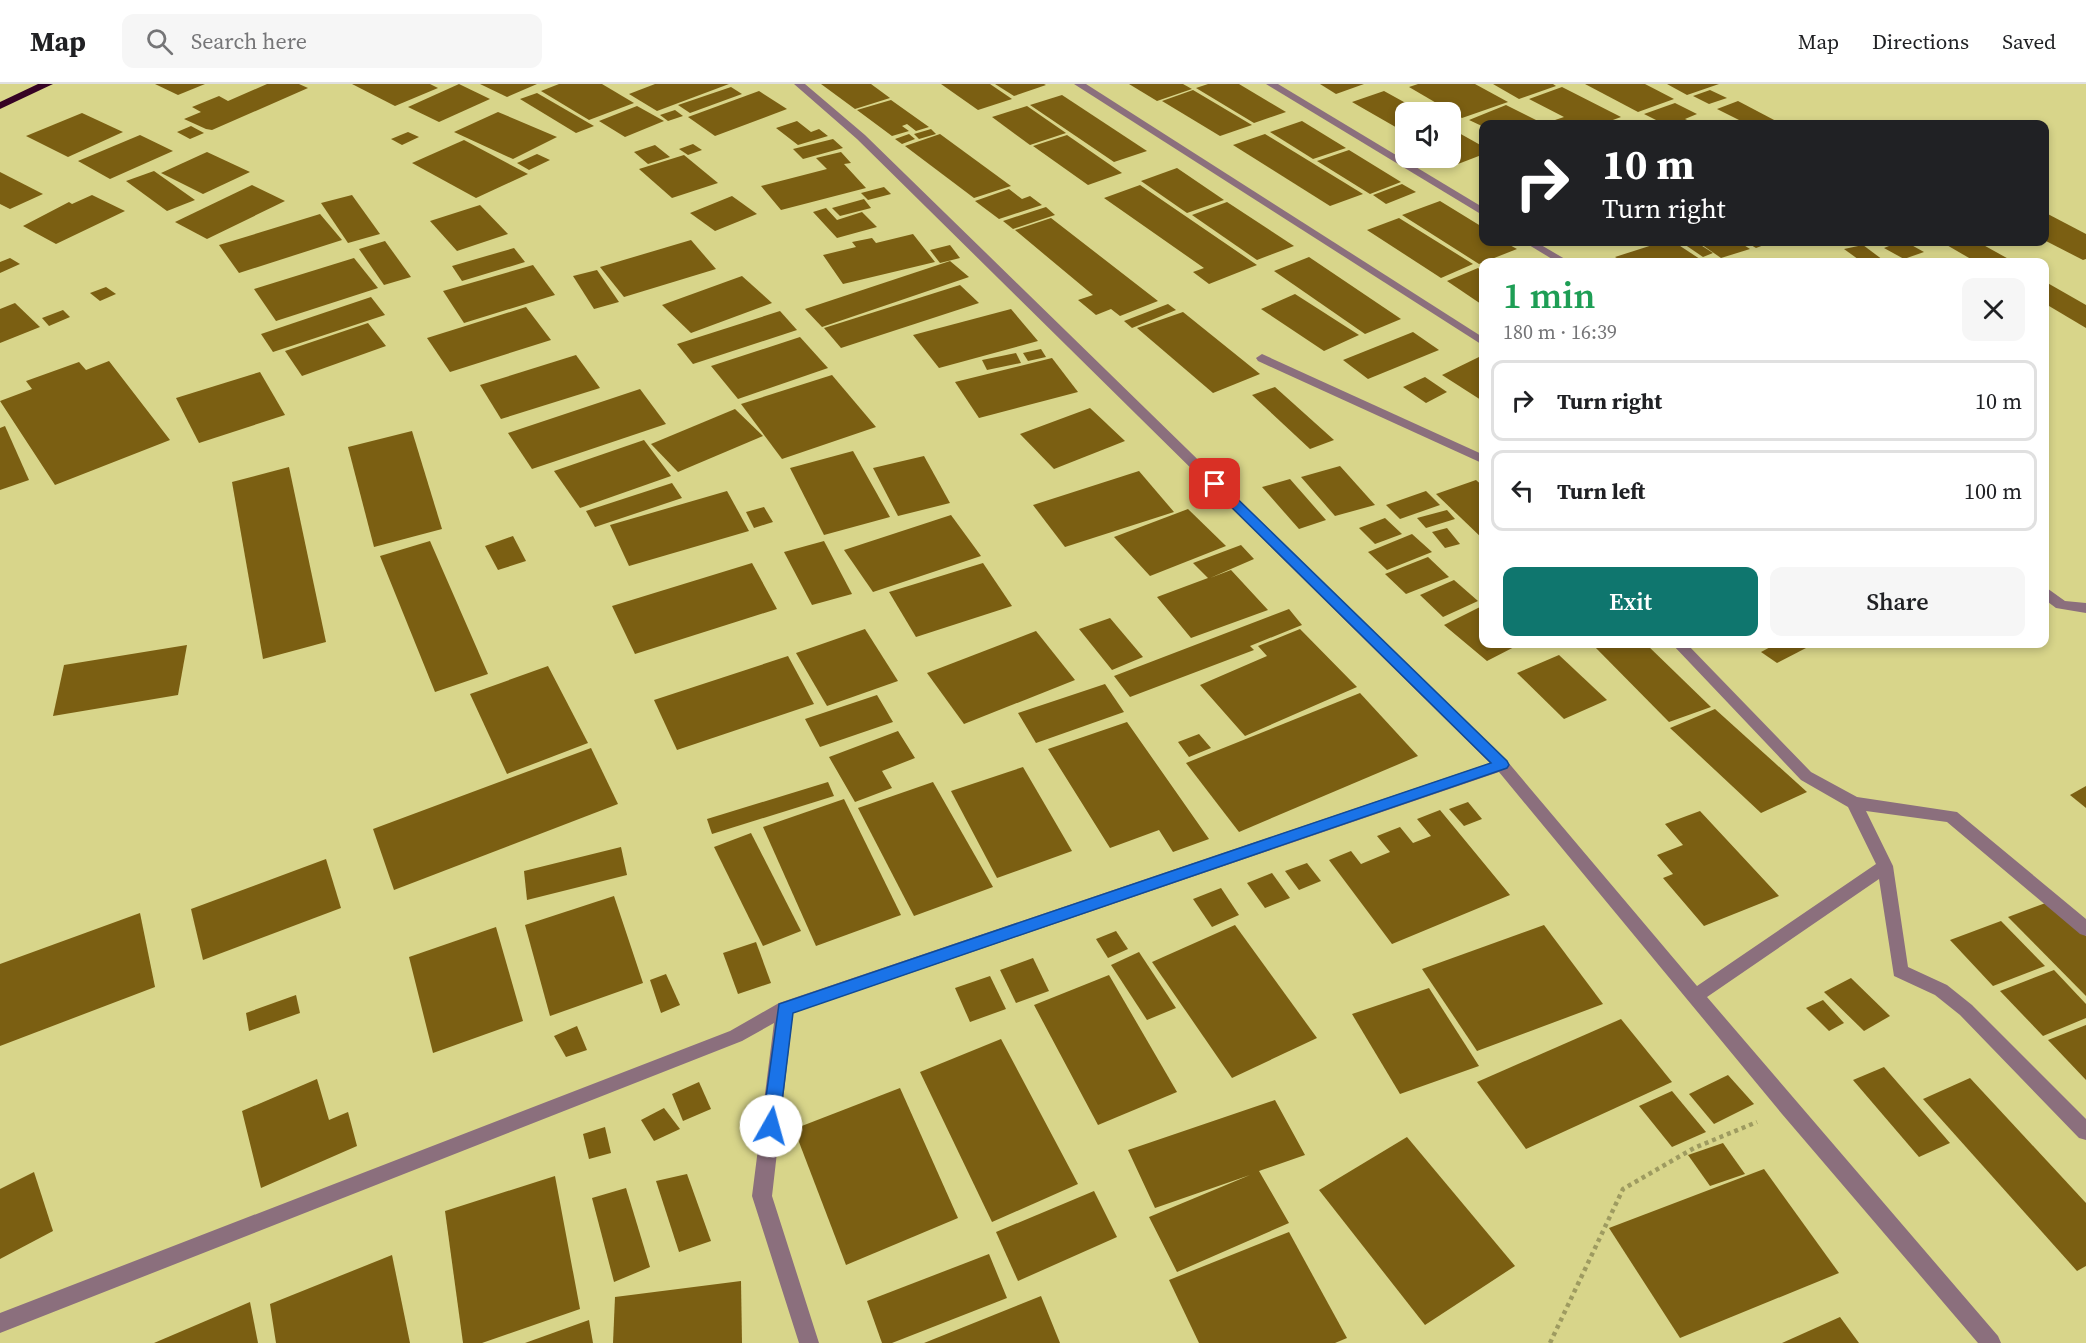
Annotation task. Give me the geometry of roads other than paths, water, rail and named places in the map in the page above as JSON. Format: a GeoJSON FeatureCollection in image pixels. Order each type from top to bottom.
{"type":"FeatureCollection","features":[{"type":"Feature","properties":{"kind":"highway"},"geometry":{"type":"LineString","coordinates":[[0,106],[46,84]]}},
{"type":"Feature","properties":{"kind":"street"},"geometry":{"type":"LineString","coordinates":[[799,84],[870,146],[1502,765],[1789,1108],[1991,1343]]}},
{"type":"Feature","properties":{"kind":"street"},"geometry":{"type":"LineString","coordinates":[[1079,84],[1479,340]]}},
{"type":"Feature","properties":{"kind":"street"},"geometry":{"type":"LineString","coordinates":[[1271,84],[1479,210]]}},
{"type":"Feature","properties":{"kind":"street"},"geometry":{"type":"LineString","coordinates":[[1536,246],[1557,258]]}},
{"type":"Feature","properties":{"kind":"street"},"geometry":{"type":"LineString","coordinates":[[1262,358],[1479,458]]}},
{"type":"Feature","properties":{"kind":"street"},"geometry":{"type":"LineString","coordinates":[[2049,595],[2061,605],[2086,608]]}},
{"type":"Feature","properties":{"kind":"street"},"geometry":{"type":"LineString","coordinates":[[1684,648],[1806,776],[1854,803],[1951,816],[2086,929]]}},
{"type":"Feature","properties":{"kind":"street"},"geometry":{"type":"LineString","coordinates":[[0,1323],[736,1036],[785,1008],[1502,765]]}},
{"type":"Feature","properties":{"kind":"street"},"geometry":{"type":"LineString","coordinates":[[1854,803],[1885,866],[1900,971],[1941,990],[1966,1010],[2086,1132]]}},
{"type":"Feature","properties":{"kind":"street"},"geometry":{"type":"LineString","coordinates":[[1695,996],[1752,961],[1825,906],[1885,866]]}},
{"type":"Feature","properties":{"kind":"street"},"geometry":{"type":"LineString","coordinates":[[785,1008],[762,1196],[809,1343]]}}]}
